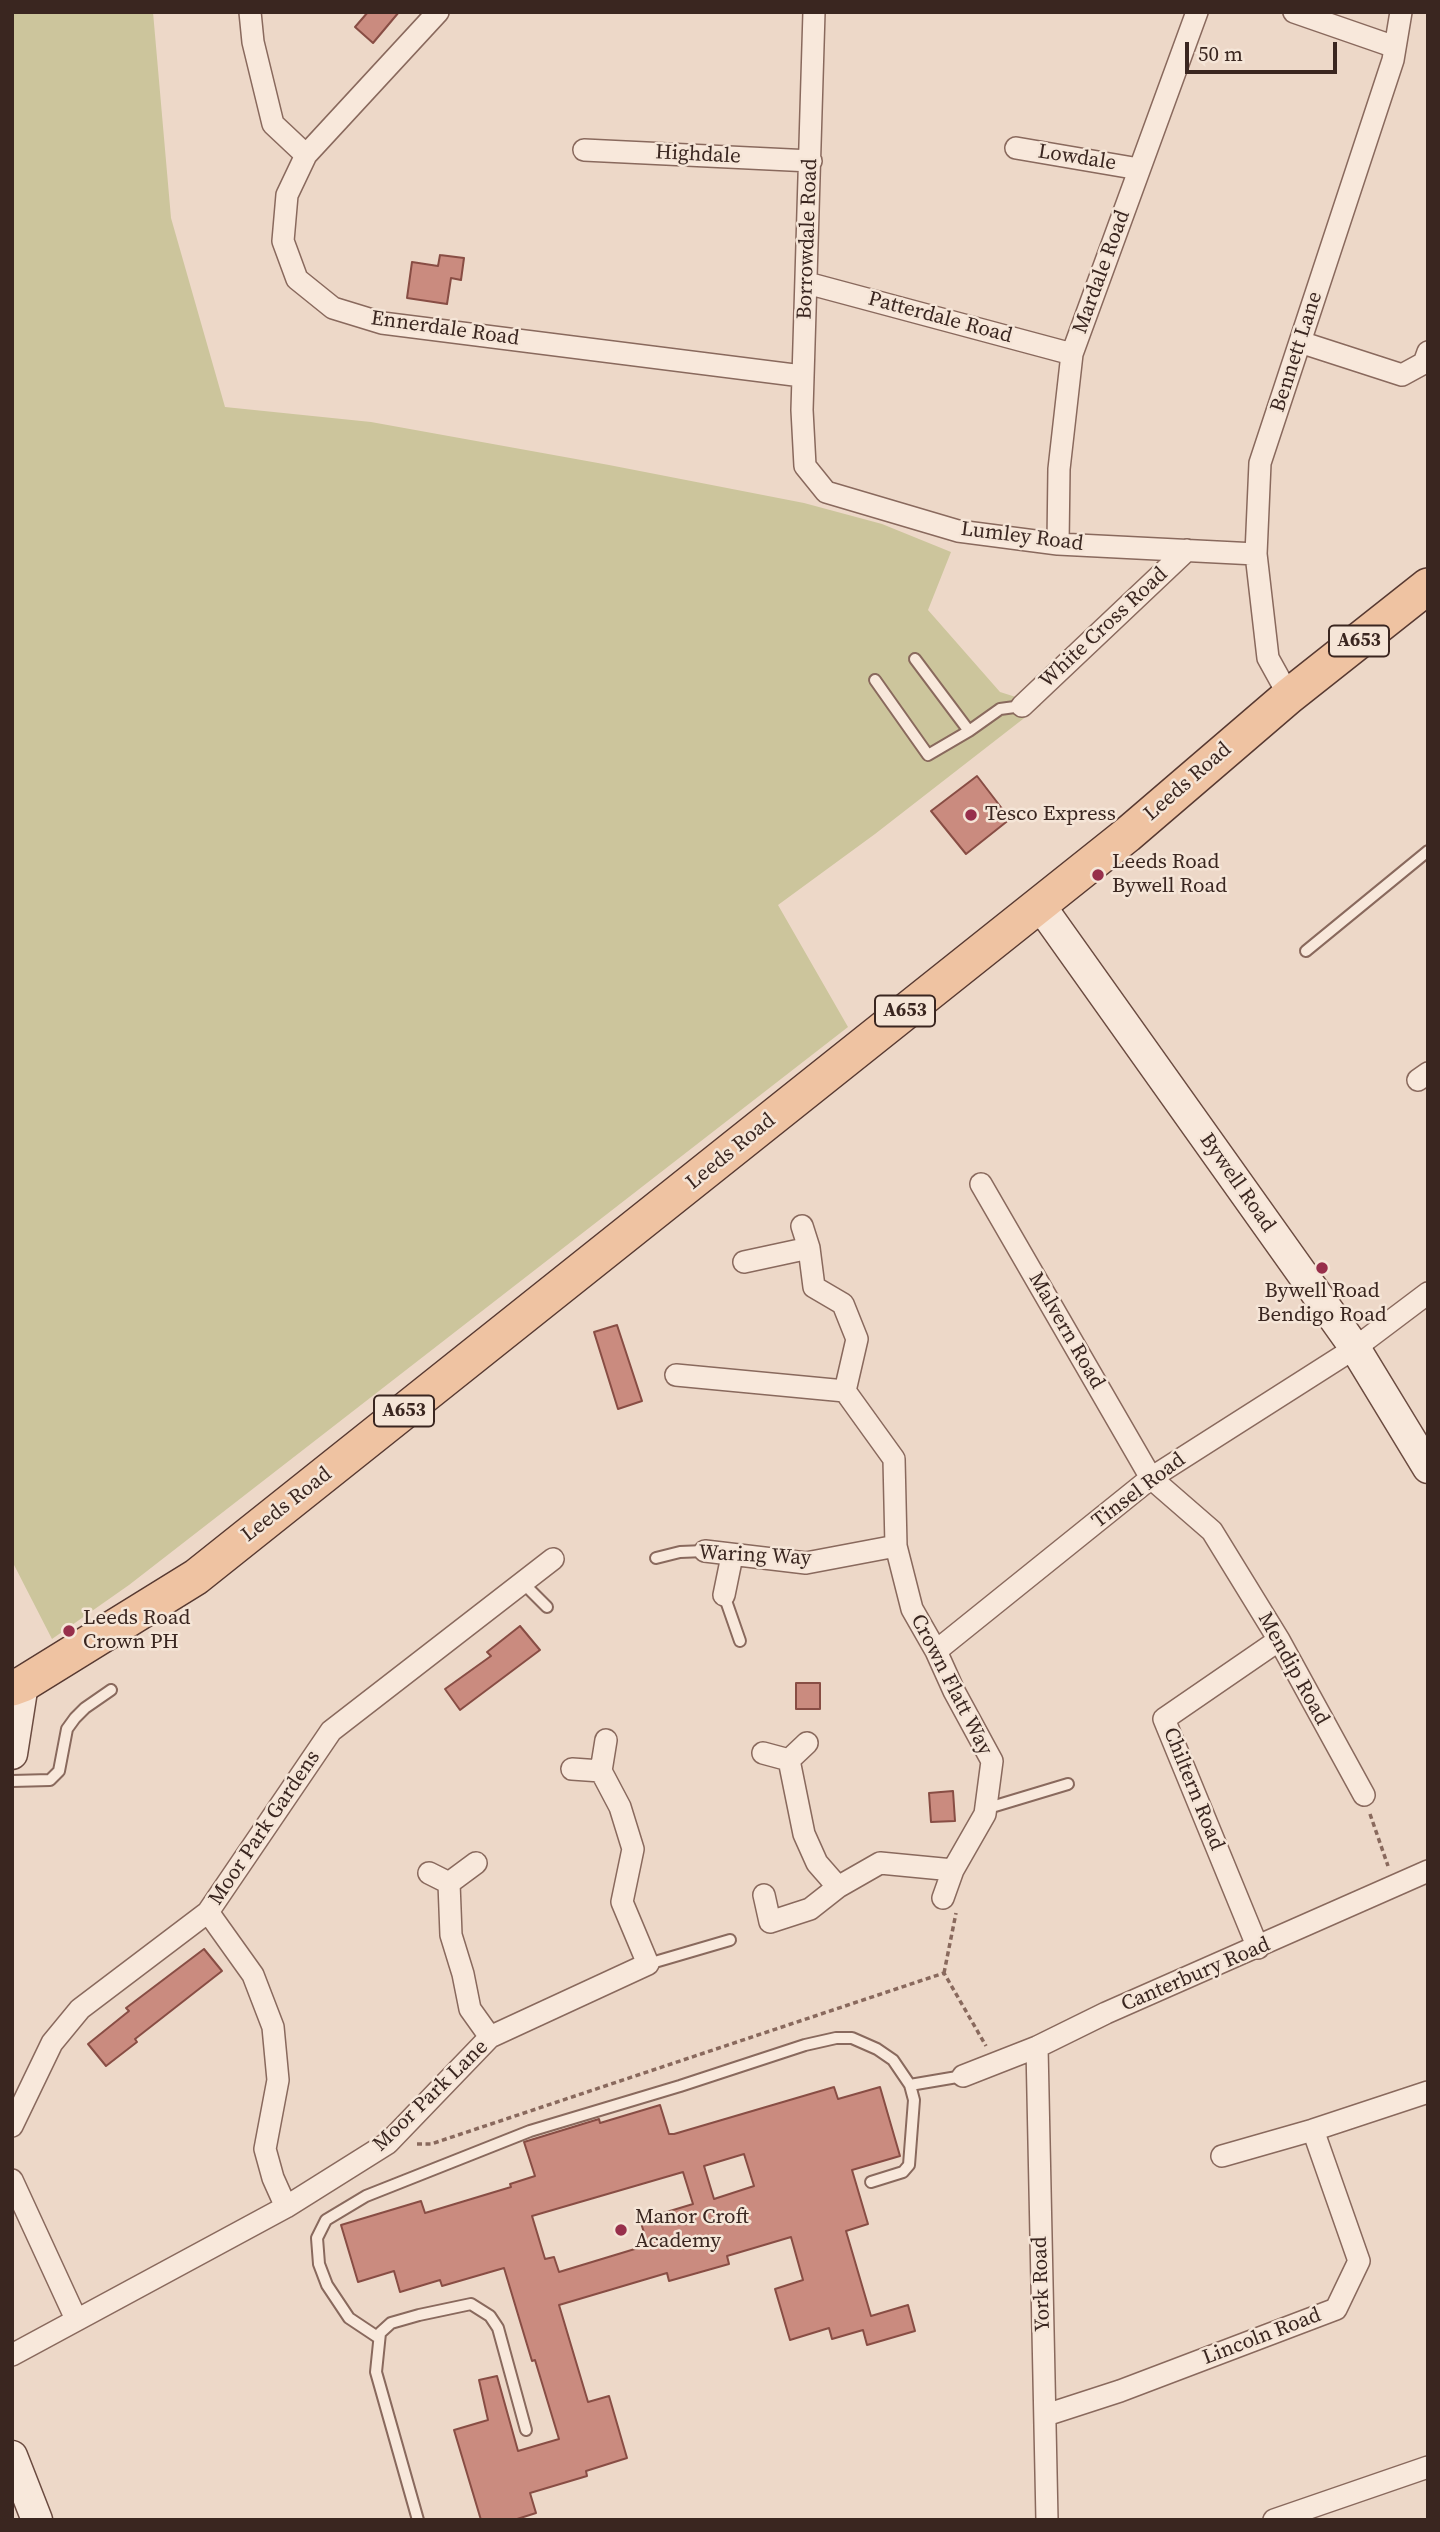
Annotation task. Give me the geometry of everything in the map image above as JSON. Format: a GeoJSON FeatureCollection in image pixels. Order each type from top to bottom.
{"type":"FeatureCollection","features":[{"type":"Feature","properties":{"kind":"main road","name":"Leeds Road"},"geometry":{"type":"LineString","coordinates":[[18,1686],[196,1577],[1127,835],[1289,696],[1428,586]]}},
{"type":"Feature","properties":{"kind":"street"},"geometry":{"type":"LineString","coordinates":[[250,12],[253,42],[273,124],[306,155]]}},
{"type":"Feature","properties":{"kind":"street","name":"Ennerdale Road"},"geometry":{"type":"LineString","coordinates":[[438,12],[306,155],[287,195],[283,241],[297,279],[333,308],[382,323],[803,376]]}},
{"type":"Feature","properties":{"kind":"street","name":"Borrowdale Road"},"geometry":{"type":"LineString","coordinates":[[805,466],[802,410],[814,12]]}},
{"type":"Feature","properties":{"kind":"street","name":"Mardale Road"},"geometry":{"type":"LineString","coordinates":[[1058,544],[1059,469],[1073,354],[1197,12]]}},
{"type":"Feature","properties":{"kind":"street"},"geometry":{"type":"LineString","coordinates":[[1294,12],[1395,47]]}},
{"type":"Feature","properties":{"kind":"street","name":"Bennett Lane"},"geometry":{"type":"LineString","coordinates":[[1289,696],[1268,658],[1256,554],[1261,463],[1395,47],[1402,12]]}},
{"type":"Feature","properties":{"kind":"street","name":"Lowdale"},"geometry":{"type":"LineString","coordinates":[[1016,148],[1139,169]]}},
{"type":"Feature","properties":{"kind":"street","name":"Highdale"},"geometry":{"type":"LineString","coordinates":[[584,150],[811,161]]}},
{"type":"Feature","properties":{"kind":"street","name":"Patterdale Road"},"geometry":{"type":"LineString","coordinates":[[807,283],[1073,354]]}},
{"type":"Feature","properties":{"kind":"street"},"geometry":{"type":"LineString","coordinates":[[1300,342],[1402,375],[1424,363],[1428,352]]}},
{"type":"Feature","properties":{"kind":"street","name":"Lumley Road"},"geometry":{"type":"LineString","coordinates":[[805,466],[826,492],[958,531],[1058,544],[1256,554]]}},
{"type":"Feature","properties":{"kind":"street","name":"White Cross Road"},"geometry":{"type":"LineString","coordinates":[[1021,706],[1187,550]]}},
{"type":"Feature","properties":{"kind":"street","name":"Bywell Road"},"geometry":{"type":"LineString","coordinates":[[1039,904],[1355,1348],[1428,1468]]}},
{"type":"Feature","properties":{"kind":"street","name":"Malvern Road"},"geometry":{"type":"LineString","coordinates":[[981,1184],[1151,1478]]}},
{"type":"Feature","properties":{"kind":"street"},"geometry":{"type":"LineString","coordinates":[[676,1374],[845,1391],[858,1339],[842,1304],[814,1287],[809,1248],[802,1226]]}},
{"type":"Feature","properties":{"kind":"street"},"geometry":{"type":"LineString","coordinates":[[744,1262],[809,1248]]}},
{"type":"Feature","properties":{"kind":"street","name":"Tinsel Road"},"geometry":{"type":"LineString","coordinates":[[936,1651],[1151,1478],[1355,1348],[1428,1293]]}},
{"type":"Feature","properties":{"kind":"street","name":"Crown Flatt Way"},"geometry":{"type":"LineString","coordinates":[[845,1391],[894,1459],[896,1546],[912,1609],[992,1761],[985,1814],[953,1870],[943,1898]]}},
{"type":"Feature","properties":{"kind":"street","name":"Mendip Road"},"geometry":{"type":"LineString","coordinates":[[1151,1478],[1212,1531],[1279,1640],[1364,1795]]}},
{"type":"Feature","properties":{"kind":"street","name":"Waring Way"},"geometry":{"type":"LineString","coordinates":[[705,1551],[806,1563],[896,1546]]}},
{"type":"Feature","properties":{"kind":"street"},"geometry":{"type":"LineString","coordinates":[[724,1595],[732,1556]]}},
{"type":"Feature","properties":{"kind":"street","name":"Moor Park Gardens"},"geometry":{"type":"LineString","coordinates":[[12,2126],[52,2043],[80,2009],[208,1912],[331,1731],[553,1559]]}},
{"type":"Feature","properties":{"kind":"street","name":"Chiltern Road"},"geometry":{"type":"LineString","coordinates":[[1258,1948],[1164,1719],[1279,1640]]}},
{"type":"Feature","properties":{"kind":"street"},"geometry":{"type":"LineString","coordinates":[[12,1754],[18,1686]]}},
{"type":"Feature","properties":{"kind":"street"},"geometry":{"type":"LineString","coordinates":[[606,1740],[601,1771],[620,1807],[633,1849],[622,1902],[648,1964]]}},
{"type":"Feature","properties":{"kind":"street"},"geometry":{"type":"LineString","coordinates":[[789,1760],[807,1743]]}},
{"type":"Feature","properties":{"kind":"street"},"geometry":{"type":"LineString","coordinates":[[763,1753],[789,1760]]}},
{"type":"Feature","properties":{"kind":"street"},"geometry":{"type":"LineString","coordinates":[[789,1760],[804,1834],[817,1863],[838,1887]]}},
{"type":"Feature","properties":{"kind":"street"},"geometry":{"type":"LineString","coordinates":[[572,1769],[601,1771]]}},
{"type":"Feature","properties":{"kind":"street"},"geometry":{"type":"LineString","coordinates":[[449,1883],[476,1863]]}},
{"type":"Feature","properties":{"kind":"street"},"geometry":{"type":"LineString","coordinates":[[764,1895],[770,1922],[810,1909],[838,1887],[880,1863],[953,1870]]}},
{"type":"Feature","properties":{"kind":"street","name":"Canterbury Road"},"geometry":{"type":"LineString","coordinates":[[963,2076],[1037,2047],[1106,2013],[1428,1871]]}},
{"type":"Feature","properties":{"kind":"street"},"geometry":{"type":"LineString","coordinates":[[429,1873],[449,1883]]}},
{"type":"Feature","properties":{"kind":"street"},"geometry":{"type":"LineString","coordinates":[[449,1883],[451,1935],[470,2009],[490,2037]]}},
{"type":"Feature","properties":{"kind":"street"},"geometry":{"type":"LineString","coordinates":[[208,1912],[253,1975],[273,2027],[278,2080],[265,2149],[273,2178],[286,2207]]}},
{"type":"Feature","properties":{"kind":"street","name":"Moor Park Lane"},"geometry":{"type":"LineString","coordinates":[[12,2355],[286,2207],[388,2143],[490,2037],[648,1964]]}},
{"type":"Feature","properties":{"kind":"street","name":"York Road"},"geometry":{"type":"LineString","coordinates":[[1037,2047],[1047,2520]]}},
{"type":"Feature","properties":{"kind":"street"},"geometry":{"type":"LineString","coordinates":[[1222,2156],[1313,2130],[1428,2092]]}},
{"type":"Feature","properties":{"kind":"street","name":"Lincoln Road"},"geometry":{"type":"LineString","coordinates":[[1046,2415],[1120,2391],[1336,2309],[1359,2262],[1313,2130]]}},
{"type":"Feature","properties":{"kind":"street"},"geometry":{"type":"LineString","coordinates":[[12,2180],[76,2319]]}},
{"type":"Feature","properties":{"kind":"street"},"geometry":{"type":"LineString","coordinates":[[12,2456],[37,2520]]}},
{"type":"Feature","properties":{"kind":"street"},"geometry":{"type":"LineString","coordinates":[[1275,2520],[1428,2467]]}},
{"type":"Feature","properties":{"kind":"lane"},"geometry":{"type":"LineString","coordinates":[[915,659],[969,731]]}},
{"type":"Feature","properties":{"kind":"lane"},"geometry":{"type":"LineString","coordinates":[[875,680],[928,755],[1000,709],[1021,706]]}},
{"type":"Feature","properties":{"kind":"lane"},"geometry":{"type":"LineString","coordinates":[[1306,951],[1428,851]]}},
{"type":"Feature","properties":{"kind":"lane","name":"Waring Way"},"geometry":{"type":"LineString","coordinates":[[656,1558],[680,1552],[705,1551]]}},
{"type":"Feature","properties":{"kind":"lane"},"geometry":{"type":"LineString","coordinates":[[523,1582],[547,1606]]}},
{"type":"Feature","properties":{"kind":"lane"},"geometry":{"type":"LineString","coordinates":[[724,1595],[740,1641]]}},
{"type":"Feature","properties":{"kind":"lane"},"geometry":{"type":"LineString","coordinates":[[12,1781],[50,1780],[59,1771],[67,1730],[75,1718],[85,1707],[111,1690]]}},
{"type":"Feature","properties":{"kind":"lane"},"geometry":{"type":"LineString","coordinates":[[985,1809],[1068,1784]]}},
{"type":"Feature","properties":{"kind":"lane"},"geometry":{"type":"LineString","coordinates":[[648,1964],[730,1940]]}},
{"type":"Feature","properties":{"kind":"lane"},"geometry":{"type":"LineString","coordinates":[[379,2338],[349,2318],[327,2284],[319,2264],[317,2238],[326,2220],[366,2196],[530,2131],[805,2045],[836,2038],[852,2038],[877,2049],[893,2060],[911,2085],[915,2100],[909,2165],[903,2172],[871,2182]]}},
{"type":"Feature","properties":{"kind":"lane"},"geometry":{"type":"LineString","coordinates":[[911,2085],[963,2076]]}},
{"type":"Feature","properties":{"kind":"lane"},"geometry":{"type":"LineString","coordinates":[[418,2520],[376,2372],[380,2333],[391,2323],[471,2304],[490,2316],[498,2328],[526,2430]]}},
{"type":"Feature","properties":{"kind":"path"},"geometry":{"type":"LineString","coordinates":[[1364,1795],[1395,1886]]}},
{"type":"Feature","properties":{"kind":"path"},"geometry":{"type":"LineString","coordinates":[[943,1898],[957,1905],[944,1973]]}},
{"type":"Feature","properties":{"kind":"shaded area"},"geometry":{"type":"Polygon","coordinates":[[[12,12],[153,12],[171,218],[225,407],[371,422],[804,503],[882,524],[951,552],[928,610],[1000,692],[1041,705],[875,834],[778,905],[848,1027],[129,1585],[52,1639],[12,1561],[12,12]]]}},
{"type":"Feature","properties":{"kind":"building"},"geometry":{"type":"Polygon","coordinates":[[[368,12],[399,12],[373,43],[355,27],[368,12]]]}},
{"type":"Feature","properties":{"kind":"building"},"geometry":{"type":"Polygon","coordinates":[[[440,255],[464,258],[461,280],[451,278],[447,304],[407,298],[412,262],[438,266],[440,255]]]}},
{"type":"Feature","properties":{"kind":"building","name":"Tesco Express"},"geometry":{"type":"Polygon","coordinates":[[[977,776],[1010,819],[966,854],[931,811],[977,776]]]}},
{"type":"Feature","properties":{"kind":"building"},"geometry":{"type":"Polygon","coordinates":[[[617,1325],[642,1401],[618,1409],[594,1332],[617,1325]]]}},
{"type":"Feature","properties":{"kind":"building"},"geometry":{"type":"Polygon","coordinates":[[[520,1626],[540,1650],[460,1710],[445,1689],[491,1656],[487,1652],[520,1626]]]}},
{"type":"Feature","properties":{"kind":"building"},"geometry":{"type":"Polygon","coordinates":[[[796,1683],[820,1683],[820,1709],[796,1709],[796,1683]]]}},
{"type":"Feature","properties":{"kind":"building"},"geometry":{"type":"Polygon","coordinates":[[[953,1791],[955,1821],[931,1822],[929,1793],[953,1791]]]}},
{"type":"Feature","properties":{"kind":"building"},"geometry":{"type":"Polygon","coordinates":[[[204,1949],[222,1971],[135,2039],[137,2042],[106,2066],[88,2044],[129,2011],[126,2008],[204,1949]]]}},
{"type":"Feature","properties":{"kind":"building"},"geometry":{"type":"Polygon","coordinates":[[[834,2087],[838,2099],[880,2087],[900,2156],[852,2170],[868,2224],[846,2231],[871,2316],[908,2305],[915,2331],[867,2345],[863,2330],[832,2339],[829,2328],[790,2340],[775,2289],[803,2280],[791,2237],[727,2256],[729,2264],[669,2281],[667,2273],[559,2305],[588,2402],[609,2396],[627,2458],[586,2471],[587,2476],[530,2493],[536,2513],[514,2520],[481,2520],[454,2430],[488,2420],[479,2380],[497,2376],[518,2451],[559,2439],[504,2268],[442,2286],[440,2280],[400,2292],[394,2271],[358,2282],[341,2225],[421,2201],[425,2213],[511,2187],[510,2184],[535,2176],[524,2142],[599,2119],[600,2123],[660,2105],[669,2134],[834,2087]],[[744,2154],[704,2166],[714,2199],[754,2186],[744,2154]],[[683,2172],[532,2216],[545,2259],[554,2257],[559,2272],[648,2245],[640,2220],[693,2204],[683,2172]]]}},
{"type":"Feature","properties":{"kind":"place","name":"Tesco Express"},"geometry":{"type":"Point","coordinates":[971,815]}},
{"type":"Feature","properties":{"kind":"place","name":"Leeds Road Bywell Road"},"geometry":{"type":"Point","coordinates":[1098,875]}},
{"type":"Feature","properties":{"kind":"place","name":"Bywell Road Bendigo Road"},"geometry":{"type":"Point","coordinates":[1322,1268]}},
{"type":"Feature","properties":{"kind":"place","name":"Leeds Road Crown PH"},"geometry":{"type":"Point","coordinates":[69,1631]}},
{"type":"Feature","properties":{"kind":"place","name":"Manor Croft Academy"},"geometry":{"type":"Point","coordinates":[621,2230]}}]}
